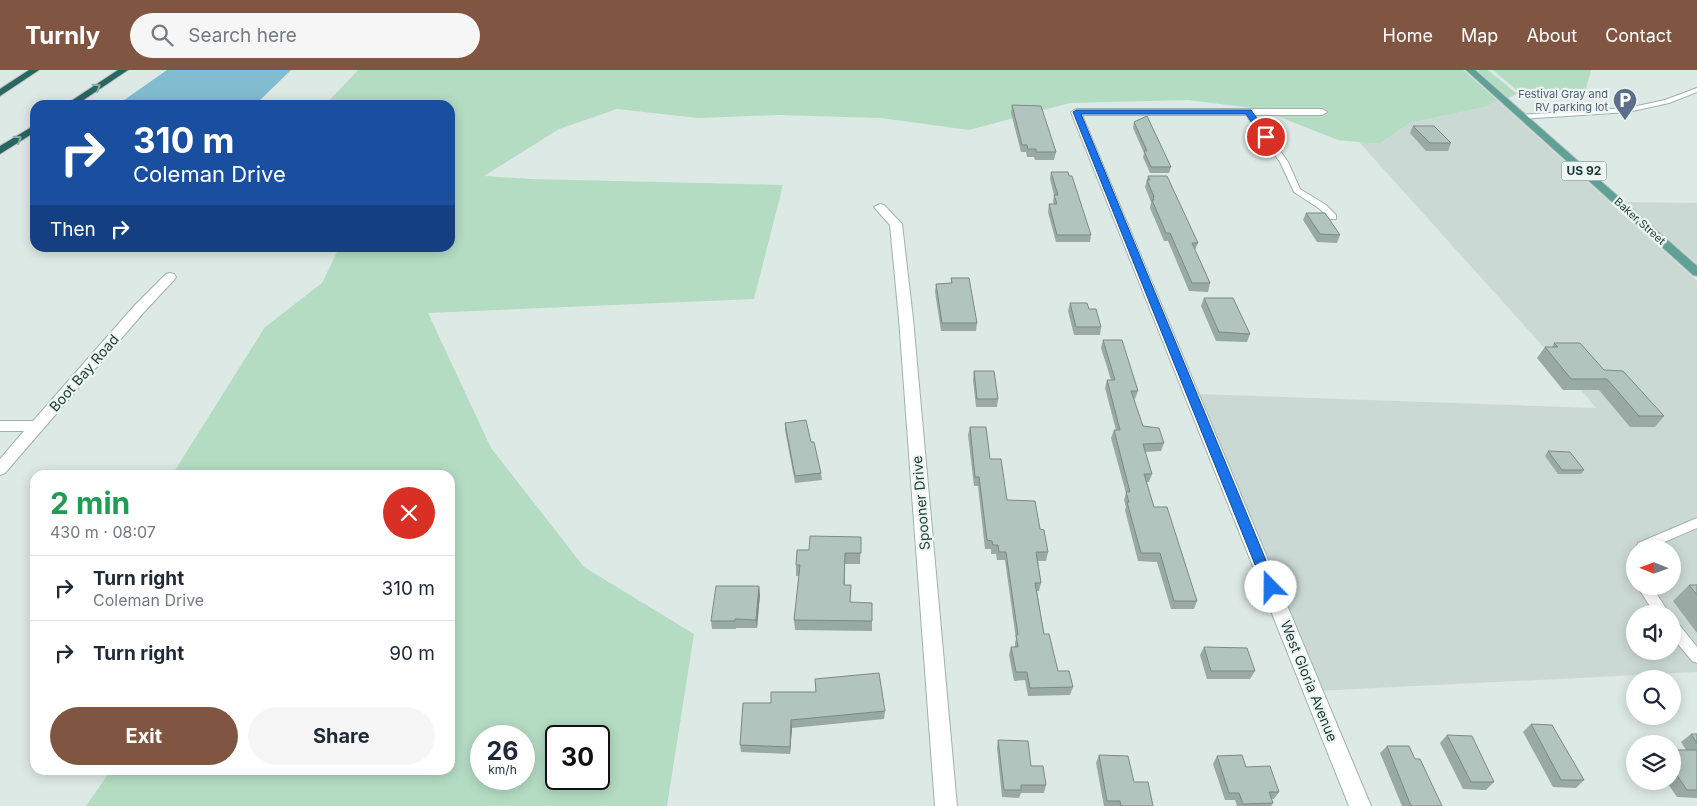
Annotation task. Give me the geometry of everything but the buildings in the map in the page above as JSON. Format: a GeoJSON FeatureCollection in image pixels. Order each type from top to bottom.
{"type":"FeatureCollection","features":[{"type":"Feature","properties":{"kind":"highway"},"geometry":{"type":"LineString","coordinates":[[0,93],[35,70]]}},
{"type":"Feature","properties":{"kind":"highway"},"geometry":{"type":"LineString","coordinates":[[78,100],[124,70]]}},
{"type":"Feature","properties":{"kind":"highway"},"geometry":{"type":"LineString","coordinates":[[0,151],[30,131]]}},
{"type":"Feature","properties":{"kind":"main road","name":"Baker Street"},"geometry":{"type":"LineString","coordinates":[[1470,70],[1697,272]]}},
{"type":"Feature","properties":{"kind":"street","name":"West Gloria Avenue"},"geometry":{"type":"LineString","coordinates":[[1248,112],[1076,112],[1360,806]]}},
{"type":"Feature","properties":{"kind":"street"},"geometry":{"type":"LineString","coordinates":[[1248,112],[1322,112]]}},
{"type":"Feature","properties":{"kind":"street","name":"Spooner Drive"},"geometry":{"type":"LineString","coordinates":[[880,207],[896,224],[906,319],[946,806]]}},
{"type":"Feature","properties":{"kind":"street","name":"Boot Bay Road"},"geometry":{"type":"LineString","coordinates":[[0,470],[140,308],[170,277]]}},
{"type":"Feature","properties":{"kind":"street"},"geometry":{"type":"LineString","coordinates":[[0,426],[38,426]]}},
{"type":"Feature","properties":{"kind":"lane"},"geometry":{"type":"LineString","coordinates":[[1522,116],[1628,110],[1666,102],[1697,90]]}},
{"type":"Feature","properties":{"kind":"lane"},"geometry":{"type":"LineString","coordinates":[[1248,112],[1284,162],[1297,190],[1323,206],[1332,218]]}},
{"type":"Feature","properties":{"kind":"lane"},"geometry":{"type":"LineString","coordinates":[[1656,540],[1697,523]]}},
{"type":"Feature","properties":{"kind":"lane"},"geometry":{"type":"LineString","coordinates":[[1681,637],[1697,657]]}},
{"type":"Feature","properties":{"kind":"shaded area"},"geometry":{"type":"Polygon","coordinates":[[[1498,101],[1697,281],[1697,672],[1681,673],[1681,670],[1626,670],[1626,676],[1316,691],[1198,394],[1596,408],[1566,372],[1359,142],[1379,144],[1410,123],[1485,107],[1498,101]]]}},
{"type":"Feature","properties":{"kind":"shaded area"},"geometry":{"type":"Polygon","coordinates":[[[1626,202],[1697,203],[1697,264],[1626,202]]]}},
{"type":"Feature","properties":{"kind":"green space"},"geometry":{"type":"Polygon","coordinates":[[[358,70],[1463,70],[1498,101],[1485,107],[1410,123],[1379,144],[1338,140],[1259,109],[1188,100],[1070,103],[969,130],[881,118],[778,115],[698,118],[617,109],[559,129],[484,176],[531,179],[783,185],[754,299],[428,313],[491,448],[584,567],[694,634],[667,806],[86,806],[108,775],[455,775],[455,470],[175,470],[265,327],[322,283],[337,252],[455,252],[455,100],[330,100],[358,70]]]}},
{"type":"Feature","properties":{"kind":"green space"},"geometry":{"type":"Polygon","coordinates":[[[1477,70],[1488,70],[1517,94],[1508,98],[1477,70]]]}},
{"type":"Feature","properties":{"kind":"green space"},"geometry":{"type":"Polygon","coordinates":[[[1493,70],[1591,70],[1586,89],[1520,93],[1493,70]]]}},
{"type":"Feature","properties":{"kind":"water"},"geometry":{"type":"Polygon","coordinates":[[[167,70],[291,70],[260,100],[124,100],[167,70]]]}},
{"type":"Feature","properties":{"kind":"place","name":"Festival Gray and RV parking lot"},"geometry":{"type":"Point","coordinates":[1625,121]}},
{"type":"Feature","properties":{"kind":"route"},"geometry":{"type":"LineString","coordinates":[[1266,137],[1248,112],[1076,112],[1271,587]]}}]}
